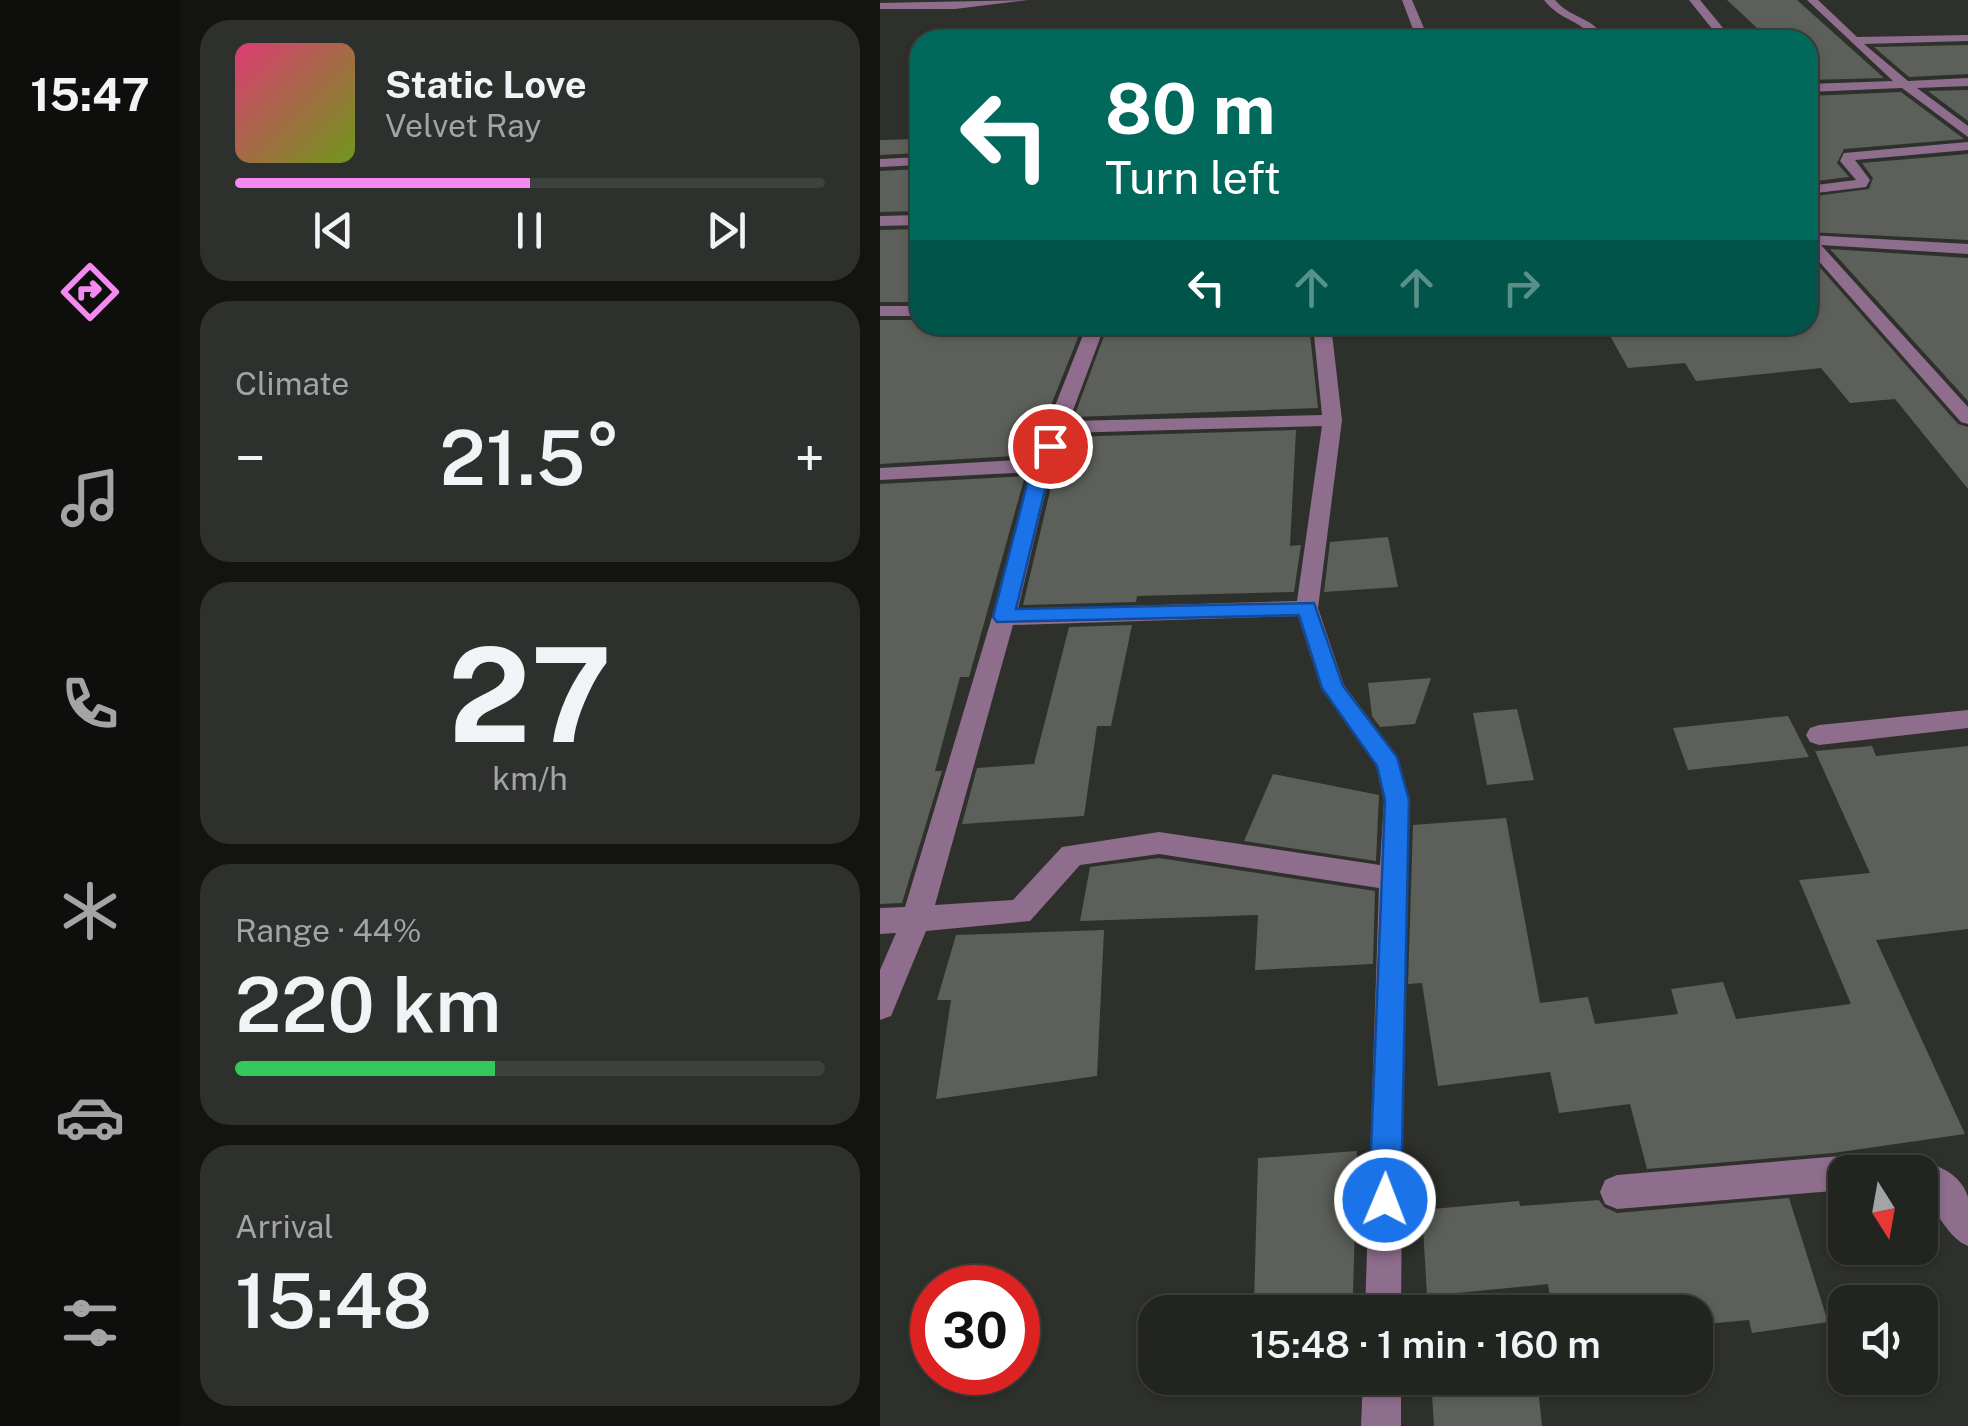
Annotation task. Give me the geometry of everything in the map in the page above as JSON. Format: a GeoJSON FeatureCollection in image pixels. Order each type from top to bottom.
{"type":"FeatureCollection","features":[{"type":"Feature","properties":{"kind":"street"},"geometry":{"type":"LineString","coordinates":[[880,6],[955,6],[1023,0]]}},
{"type":"Feature","properties":{"kind":"street"},"geometry":{"type":"LineString","coordinates":[[1406,0],[1419,30]]}},
{"type":"Feature","properties":{"kind":"street"},"geometry":{"type":"LineString","coordinates":[[1548,0],[1560,14],[1595,30]]}},
{"type":"Feature","properties":{"kind":"street"},"geometry":{"type":"LineString","coordinates":[[1694,0],[1719,30]]}},
{"type":"Feature","properties":{"kind":"street"},"geometry":{"type":"LineString","coordinates":[[1812,0],[1854,41],[1968,134]]}},
{"type":"Feature","properties":{"kind":"street"},"geometry":{"type":"LineString","coordinates":[[1854,41],[1968,38]]}},
{"type":"Feature","properties":{"kind":"street"},"geometry":{"type":"LineString","coordinates":[[1818,88],[1968,82]]}},
{"type":"Feature","properties":{"kind":"street"},"geometry":{"type":"LineString","coordinates":[[1818,189],[1861,184],[1863,180],[1847,161],[1849,156],[1968,146]]}},
{"type":"Feature","properties":{"kind":"street"},"geometry":{"type":"LineString","coordinates":[[880,162],[910,161]]}},
{"type":"Feature","properties":{"kind":"street"},"geometry":{"type":"LineString","coordinates":[[880,221],[910,220]]}},
{"type":"Feature","properties":{"kind":"street"},"geometry":{"type":"LineString","coordinates":[[1818,240],[1968,248]]}},
{"type":"Feature","properties":{"kind":"street"},"geometry":{"type":"LineString","coordinates":[[1818,252],[1968,418]]}},
{"type":"Feature","properties":{"kind":"street"},"geometry":{"type":"LineString","coordinates":[[880,311],[910,311]]}},
{"type":"Feature","properties":{"kind":"street"},"geometry":{"type":"LineString","coordinates":[[880,1006],[916,920],[1004,617],[1042,465],[1092,335]]}},
{"type":"Feature","properties":{"kind":"street"},"geometry":{"type":"LineString","coordinates":[[1323,335],[1332,420],[1307,608],[1333,688],[1388,763],[1397,800],[1389,975],[1383,1295]]}},
{"type":"Feature","properties":{"kind":"street"},"geometry":{"type":"LineString","coordinates":[[1058,427],[1332,420]]}},
{"type":"Feature","properties":{"kind":"street"},"geometry":{"type":"LineString","coordinates":[[880,474],[1042,465]]}},
{"type":"Feature","properties":{"kind":"street"},"geometry":{"type":"LineString","coordinates":[[1004,617],[1307,608]]}},
{"type":"Feature","properties":{"kind":"street"},"geometry":{"type":"LineString","coordinates":[[1819,736],[1968,719]]}},
{"type":"Feature","properties":{"kind":"street"},"geometry":{"type":"LineString","coordinates":[[880,921],[1020,912],[1072,855],[1158,844],[1396,879]]}},
{"type":"Feature","properties":{"kind":"street"},"geometry":{"type":"LineString","coordinates":[[1617,1192],[1828,1174]]}},
{"type":"Feature","properties":{"kind":"street"},"geometry":{"type":"LineString","coordinates":[[1938,1188],[1947,1194],[1968,1228]]}},
{"type":"Feature","properties":{"kind":"street"},"geometry":{"type":"LineString","coordinates":[[1381,1426],[1382,1395]]}},
{"type":"Feature","properties":{"kind":"building"},"geometry":{"type":"Polygon","coordinates":[[[1727,0],[1797,0],[1884,78],[1818,80],[1818,30],[1759,30],[1727,0]]]}},
{"type":"Feature","properties":{"kind":"building"},"geometry":{"type":"Polygon","coordinates":[[[1968,45],[1968,74],[1909,77],[1874,47],[1968,45]]]}},
{"type":"Feature","properties":{"kind":"building"},"geometry":{"type":"Polygon","coordinates":[[[1968,90],[1968,121],[1928,91],[1968,90]]]}},
{"type":"Feature","properties":{"kind":"building"},"geometry":{"type":"Polygon","coordinates":[[[1901,92],[1964,139],[1844,149],[1837,163],[1849,177],[1818,181],[1818,96],[1901,92]]]}},
{"type":"Feature","properties":{"kind":"building"},"geometry":{"type":"Polygon","coordinates":[[[910,139],[910,154],[880,155],[880,140],[910,139]]]}},
{"type":"Feature","properties":{"kind":"building"},"geometry":{"type":"Polygon","coordinates":[[[1968,154],[1968,240],[1818,232],[1818,196],[1869,189],[1873,178],[1862,163],[1968,154]]]}},
{"type":"Feature","properties":{"kind":"building"},"geometry":{"type":"Polygon","coordinates":[[[910,170],[910,211],[880,212],[880,171],[910,170]]]}},
{"type":"Feature","properties":{"kind":"building"},"geometry":{"type":"Polygon","coordinates":[[[910,229],[910,302],[880,302],[880,230],[910,229]]]}},
{"type":"Feature","properties":{"kind":"building"},"geometry":{"type":"Polygon","coordinates":[[[1830,249],[1968,258],[1968,401],[1830,249]]]}},
{"type":"Feature","properties":{"kind":"building"},"geometry":{"type":"Polygon","coordinates":[[[1818,265],[1958,424],[1968,427],[1968,489],[1895,399],[1850,403],[1821,368],[1696,381],[1685,363],[1628,368],[1610,335],[1818,335],[1818,265]]]}},
{"type":"Feature","properties":{"kind":"building"},"geometry":{"type":"Polygon","coordinates":[[[880,320],[910,320],[910,335],[1079,335],[1031,455],[880,464],[880,320]]]}},
{"type":"Feature","properties":{"kind":"building"},"geometry":{"type":"Polygon","coordinates":[[[1104,335],[1310,335],[1318,408],[1074,417],[1104,335]]]}},
{"type":"Feature","properties":{"kind":"building"},"geometry":{"type":"Polygon","coordinates":[[[1296,430],[1290,546],[1301,545],[1294,592],[1137,596],[1136,602],[1023,605],[1056,466],[1067,437],[1296,430]]]}},
{"type":"Feature","properties":{"kind":"building"},"geometry":{"type":"Polygon","coordinates":[[[1025,476],[969,677],[960,677],[935,771],[942,771],[902,903],[880,904],[880,484],[1025,476]]]}},
{"type":"Feature","properties":{"kind":"building"},"geometry":{"type":"Polygon","coordinates":[[[1388,537],[1398,587],[1324,592],[1330,542],[1388,537]]]}},
{"type":"Feature","properties":{"kind":"building"},"geometry":{"type":"Polygon","coordinates":[[[1132,625],[1111,726],[1097,726],[1084,816],[962,824],[977,768],[1034,764],[1069,627],[1132,625]]]}},
{"type":"Feature","properties":{"kind":"building"},"geometry":{"type":"Polygon","coordinates":[[[1431,678],[1415,724],[1380,727],[1372,716],[1368,683],[1431,678]]]}},
{"type":"Feature","properties":{"kind":"building"},"geometry":{"type":"Polygon","coordinates":[[[1517,709],[1534,780],[1487,785],[1473,713],[1517,709]]]}},
{"type":"Feature","properties":{"kind":"building"},"geometry":{"type":"Polygon","coordinates":[[[1788,716],[1809,757],[1688,770],[1673,728],[1788,716]]]}},
{"type":"Feature","properties":{"kind":"building"},"geometry":{"type":"Polygon","coordinates":[[[1872,746],[1876,756],[1968,746],[1968,929],[1876,940],[1965,1134],[1833,1153],[1647,1169],[1630,1104],[1559,1113],[1550,1072],[1438,1086],[1422,983],[1408,984],[1413,825],[1506,818],[1540,1003],[1588,997],[1595,1024],[1678,1014],[1671,989],[1723,982],[1736,1019],[1851,1004],[1799,880],[1870,873],[1815,751],[1872,746]]]}},
{"type":"Feature","properties":{"kind":"building"},"geometry":{"type":"Polygon","coordinates":[[[1273,774],[1379,795],[1376,861],[1244,841],[1273,774]]]}},
{"type":"Feature","properties":{"kind":"building"},"geometry":{"type":"Polygon","coordinates":[[[1159,858],[1375,891],[1373,964],[1255,970],[1258,915],[1080,921],[1090,867],[1159,858]]]}},
{"type":"Feature","properties":{"kind":"building"},"geometry":{"type":"Polygon","coordinates":[[[1104,930],[1097,1076],[936,1099],[951,1000],[937,1000],[956,935],[1104,930]]]}},
{"type":"Feature","properties":{"kind":"building"},"geometry":{"type":"Polygon","coordinates":[[[1357,1151],[1353,1295],[1254,1295],[1258,1158],[1357,1151]]]}},
{"type":"Feature","properties":{"kind":"building"},"geometry":{"type":"Polygon","coordinates":[[[1789,1198],[1828,1322],[1752,1333],[1749,1320],[1713,1323],[1713,1295],[1550,1295],[1548,1284],[1427,1295],[1422,1210],[1519,1201],[1520,1206],[1599,1200],[1617,1213],[1789,1198]]]}},
{"type":"Feature","properties":{"kind":"building"},"geometry":{"type":"Polygon","coordinates":[[[1432,1395],[1539,1395],[1542,1426],[1434,1426],[1432,1395]]]}},
{"type":"Feature","properties":{"kind":"route"},"geometry":{"type":"LineString","coordinates":[[1050,446],[1004,617],[1307,608],[1333,688],[1388,763],[1397,800],[1385,1200]]}}]}
